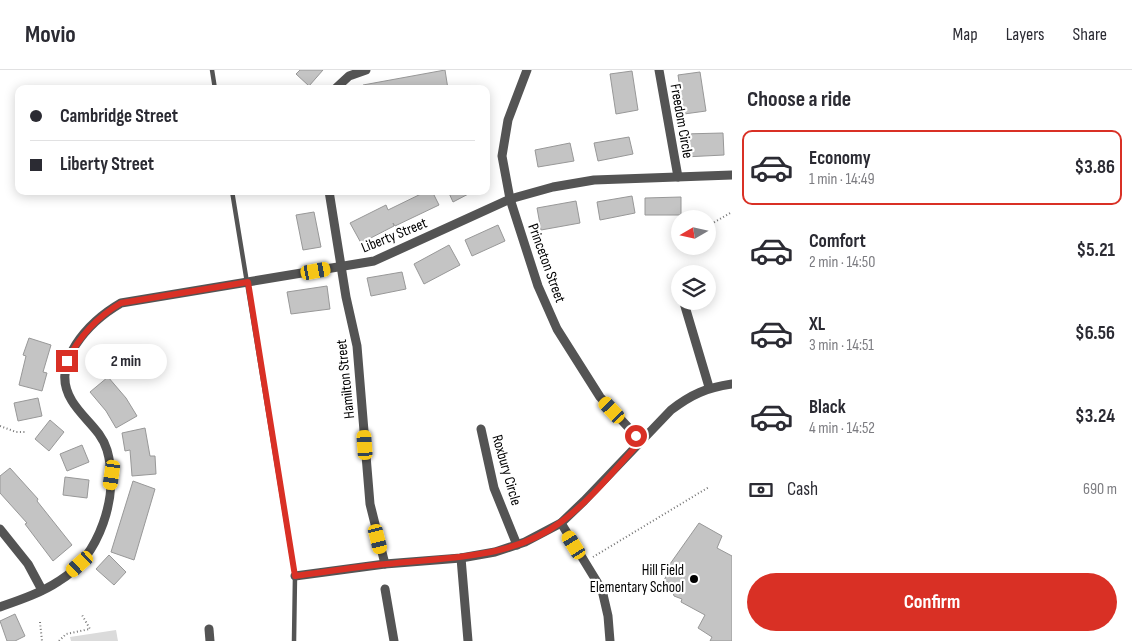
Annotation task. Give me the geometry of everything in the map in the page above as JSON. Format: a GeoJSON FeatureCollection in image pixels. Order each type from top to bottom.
{"type":"FeatureCollection","features":[{"type":"Feature","properties":{"kind":"street"},"geometry":{"type":"LineString","coordinates":[[339,85],[349,76],[366,70]]}},
{"type":"Feature","properties":{"kind":"street","name":"Princeton Street"},"geometry":{"type":"LineString","coordinates":[[527,70],[508,120],[502,156],[510,199],[538,286],[557,329],[600,397],[641,441]]}},
{"type":"Feature","properties":{"kind":"street","name":"Freedom Circle"},"geometry":{"type":"LineString","coordinates":[[659,70],[678,177]]}},
{"type":"Feature","properties":{"kind":"street","name":"Liberty Street"},"geometry":{"type":"LineString","coordinates":[[0,607],[60,581],[80,564],[94,543],[108,509],[112,475],[107,449],[95,427],[68,404],[67,361],[76,342],[106,312],[121,303],[374,261],[510,199],[553,187],[594,180],[732,175]]}},
{"type":"Feature","properties":{"kind":"street","name":"Hamilton Street"},"geometry":{"type":"LineString","coordinates":[[330,195],[357,346],[370,504],[385,564]]}},
{"type":"Feature","properties":{"kind":"street"},"geometry":{"type":"LineString","coordinates":[[686,310],[709,387]]}},
{"type":"Feature","properties":{"kind":"street"},"geometry":{"type":"LineString","coordinates":[[295,576],[385,564],[461,558],[517,545],[561,522],[671,410],[687,398],[709,387],[732,384]]}},
{"type":"Feature","properties":{"kind":"street","name":"Roxbury Circle"},"geometry":{"type":"LineString","coordinates":[[481,429],[494,488],[517,545]]}},
{"type":"Feature","properties":{"kind":"street"},"geometry":{"type":"LineString","coordinates":[[561,522],[602,590],[608,616],[610,641]]}},
{"type":"Feature","properties":{"kind":"street"},"geometry":{"type":"LineString","coordinates":[[0,528],[28,564],[42,590]]}},
{"type":"Feature","properties":{"kind":"street"},"geometry":{"type":"LineString","coordinates":[[461,558],[468,641]]}},
{"type":"Feature","properties":{"kind":"street"},"geometry":{"type":"LineString","coordinates":[[385,589],[394,641]]}},
{"type":"Feature","properties":{"kind":"street"},"geometry":{"type":"LineString","coordinates":[[209,629],[210,641]]}},
{"type":"Feature","properties":{"kind":"lane"},"geometry":{"type":"LineString","coordinates":[[212,70],[214,85]]}},
{"type":"Feature","properties":{"kind":"lane"},"geometry":{"type":"LineString","coordinates":[[233,195],[295,576],[294,641]]}},
{"type":"Feature","properties":{"kind":"path"},"geometry":{"type":"LineString","coordinates":[[716,221],[732,212]]}},
{"type":"Feature","properties":{"kind":"path"},"geometry":{"type":"LineString","coordinates":[[0,426],[16,432],[25,432]]}},
{"type":"Feature","properties":{"kind":"path"},"geometry":{"type":"LineString","coordinates":[[593,557],[709,487]]}},
{"type":"Feature","properties":{"kind":"path"},"geometry":{"type":"LineString","coordinates":[[59,641],[66,634],[90,629],[82,616]]}},
{"type":"Feature","properties":{"kind":"path"},"geometry":{"type":"LineString","coordinates":[[40,622],[42,641]]}},
{"type":"Feature","properties":{"kind":"shaded area"},"geometry":{"type":"Polygon","coordinates":[[[116,630],[118,641],[71,641],[70,637],[116,630]]]}},
{"type":"Feature","properties":{"kind":"building"},"geometry":{"type":"Polygon","coordinates":[[[300,70],[323,70],[310,85],[296,74],[300,70]]]}},
{"type":"Feature","properties":{"kind":"building"},"geometry":{"type":"Polygon","coordinates":[[[445,70],[447,85],[363,85],[445,70]]]}},
{"type":"Feature","properties":{"kind":"building"},"geometry":{"type":"Polygon","coordinates":[[[632,71],[638,110],[616,114],[610,74],[632,71]]]}},
{"type":"Feature","properties":{"kind":"building"},"geometry":{"type":"Polygon","coordinates":[[[700,72],[706,111],[684,114],[678,75],[700,72]]]}},
{"type":"Feature","properties":{"kind":"building"},"geometry":{"type":"Polygon","coordinates":[[[723,133],[724,155],[684,157],[683,134],[723,133]]]}},
{"type":"Feature","properties":{"kind":"building"},"geometry":{"type":"Polygon","coordinates":[[[629,137],[633,154],[598,161],[594,143],[629,137]]]}},
{"type":"Feature","properties":{"kind":"building"},"geometry":{"type":"Polygon","coordinates":[[[570,143],[574,161],[538,167],[535,150],[570,143]]]}},
{"type":"Feature","properties":{"kind":"building"},"geometry":{"type":"Polygon","coordinates":[[[419,195],[434,195],[439,205],[395,226],[393,223],[394,226],[361,243],[350,223],[386,205],[388,210],[419,195]]]}},
{"type":"Feature","properties":{"kind":"building"},"geometry":{"type":"Polygon","coordinates":[[[450,195],[466,195],[453,202],[450,195]]]}},
{"type":"Feature","properties":{"kind":"building"},"geometry":{"type":"Polygon","coordinates":[[[632,196],[635,213],[600,220],[597,202],[632,196]]]}},
{"type":"Feature","properties":{"kind":"building"},"geometry":{"type":"Polygon","coordinates":[[[681,197],[681,210],[671,210],[671,215],[645,215],[645,198],[681,197]]]}},
{"type":"Feature","properties":{"kind":"building"},"geometry":{"type":"Polygon","coordinates":[[[576,201],[580,223],[541,230],[537,208],[576,201]]]}},
{"type":"Feature","properties":{"kind":"building"},"geometry":{"type":"Polygon","coordinates":[[[314,212],[321,247],[303,250],[296,215],[314,212]]]}},
{"type":"Feature","properties":{"kind":"building"},"geometry":{"type":"Polygon","coordinates":[[[498,225],[505,241],[472,256],[465,240],[498,225]]]}},
{"type":"Feature","properties":{"kind":"building"},"geometry":{"type":"Polygon","coordinates":[[[449,245],[460,265],[424,284],[414,264],[449,245]]]}},
{"type":"Feature","properties":{"kind":"building"},"geometry":{"type":"Polygon","coordinates":[[[402,272],[406,289],[371,296],[367,278],[402,272]]]}},
{"type":"Feature","properties":{"kind":"building"},"geometry":{"type":"Polygon","coordinates":[[[327,286],[330,309],[291,314],[287,292],[327,286]]]}},
{"type":"Feature","properties":{"kind":"building"},"geometry":{"type":"Polygon","coordinates":[[[29,338],[51,345],[43,372],[47,373],[42,391],[19,385],[26,356],[23,355],[29,338]]]}},
{"type":"Feature","properties":{"kind":"building"},"geometry":{"type":"Polygon","coordinates":[[[108,377],[126,398],[137,416],[116,428],[106,411],[90,392],[108,377]]]}},
{"type":"Feature","properties":{"kind":"building"},"geometry":{"type":"Polygon","coordinates":[[[38,398],[42,416],[18,421],[14,403],[38,398]]]}},
{"type":"Feature","properties":{"kind":"building"},"geometry":{"type":"Polygon","coordinates":[[[50,420],[64,432],[49,451],[35,439],[50,420]]]}},
{"type":"Feature","properties":{"kind":"building"},"geometry":{"type":"Polygon","coordinates":[[[145,428],[150,456],[155,456],[156,474],[132,476],[130,450],[125,451],[122,433],[145,428]]]}},
{"type":"Feature","properties":{"kind":"building"},"geometry":{"type":"Polygon","coordinates":[[[82,445],[89,462],[67,471],[60,454],[82,445]]]}},
{"type":"Feature","properties":{"kind":"building"},"geometry":{"type":"Polygon","coordinates":[[[10,468],[38,499],[37,501],[72,545],[53,561],[25,524],[27,523],[0,493],[0,476],[10,468]]]}},
{"type":"Feature","properties":{"kind":"building"},"geometry":{"type":"Polygon","coordinates":[[[65,477],[89,480],[87,498],[63,495],[65,477]]]}},
{"type":"Feature","properties":{"kind":"building"},"geometry":{"type":"Polygon","coordinates":[[[133,481],[155,489],[134,560],[111,552],[133,481]]]}},
{"type":"Feature","properties":{"kind":"building"},"geometry":{"type":"Polygon","coordinates":[[[699,523],[722,536],[717,548],[732,556],[732,641],[710,641],[712,637],[698,628],[705,615],[681,602],[682,599],[674,596],[672,589],[674,586],[664,580],[672,566],[670,564],[699,523]]]}},
{"type":"Feature","properties":{"kind":"building"},"geometry":{"type":"Polygon","coordinates":[[[109,555],[126,572],[114,585],[96,569],[109,555]]]}},
{"type":"Feature","properties":{"kind":"building"},"geometry":{"type":"Polygon","coordinates":[[[15,614],[25,636],[15,641],[7,641],[0,621],[15,614]]]}},
{"type":"Feature","properties":{"kind":"place","name":"Hill Field Elementary School"},"geometry":{"type":"Point","coordinates":[694,579]}},
{"type":"Feature","properties":{"kind":"route"},"geometry":{"type":"LineString","coordinates":[[67,361],[76,342],[106,312],[121,303],[248,282],[295,576],[385,564],[461,558],[494,552],[525,542],[561,522],[584,502],[641,441],[636,436]]}}]}
